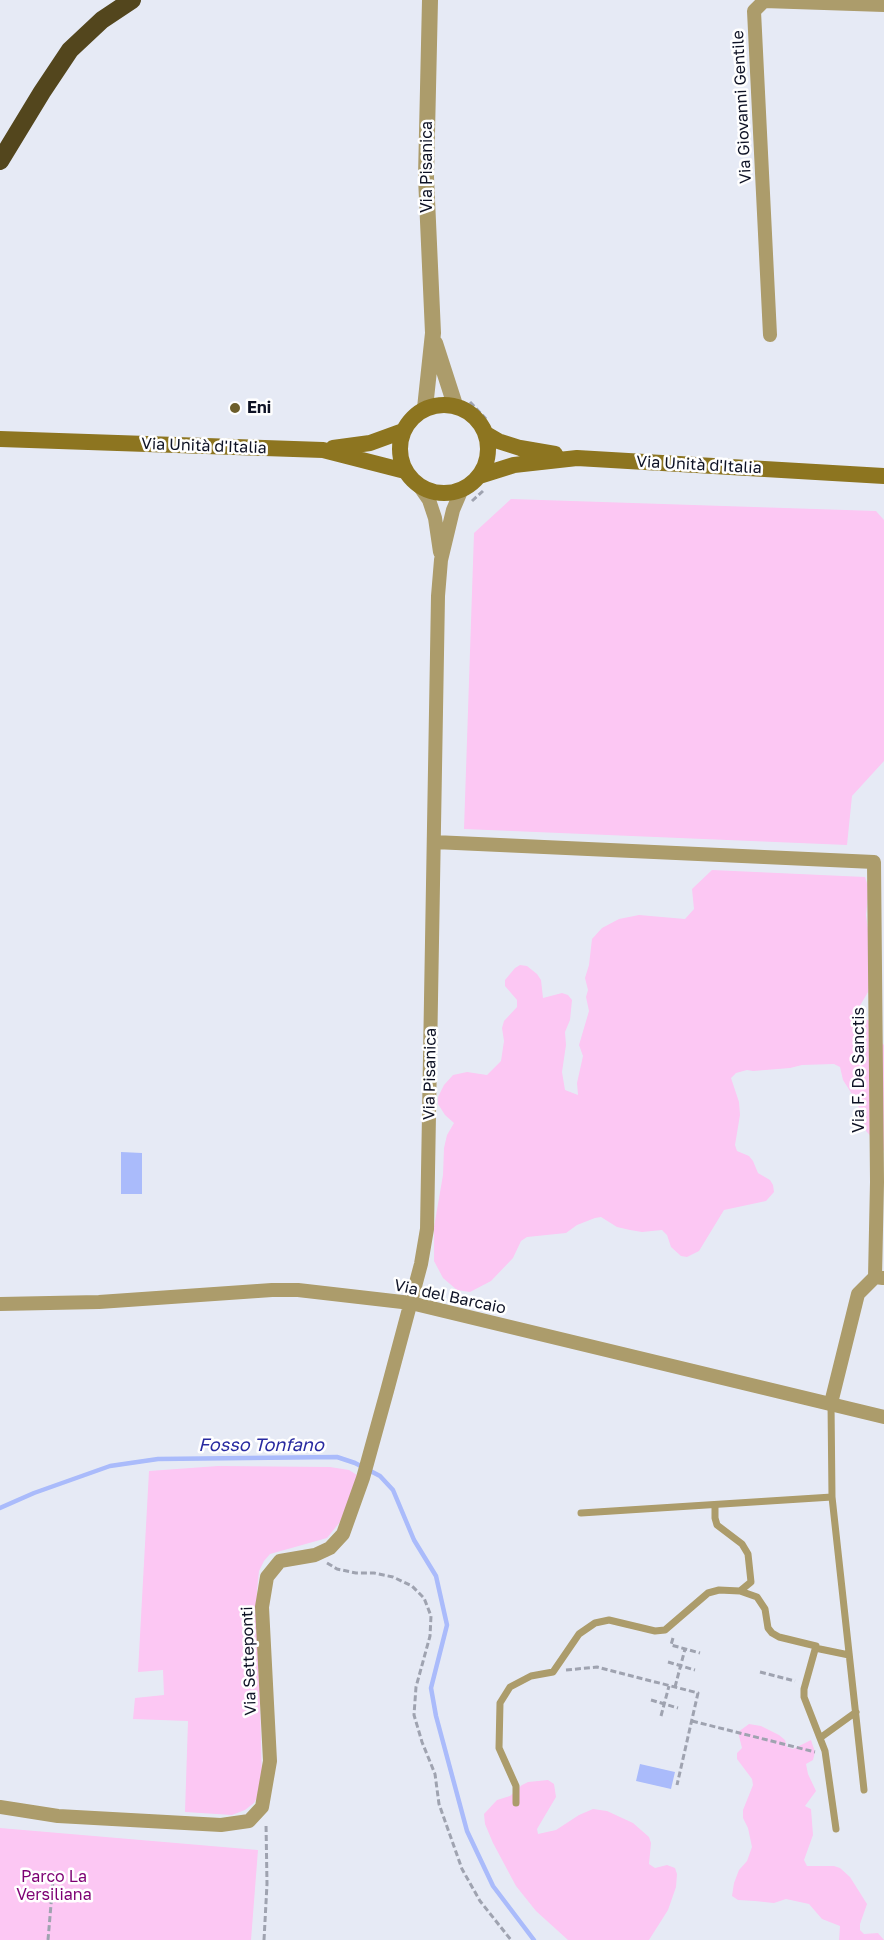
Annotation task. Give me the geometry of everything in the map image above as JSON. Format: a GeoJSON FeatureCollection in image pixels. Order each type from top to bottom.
{"type":"FeatureCollection","features":[{"type":"Feature","properties":{"kind":"highway"},"geometry":{"type":"LineString","coordinates":[[0,161],[46,84],[70,50],[102,20],[132,0]]}},
{"type":"Feature","properties":{"kind":"main road"},"geometry":{"type":"LineString","coordinates":[[465,496],[434,492],[420,487],[405,471],[399,447],[403,431],[408,422],[425,408],[461,401],[498,441],[519,448],[577,458]]}},
{"type":"Feature","properties":{"kind":"main road"},"geometry":{"type":"LineString","coordinates":[[484,481],[489,429]]}},
{"type":"Feature","properties":{"kind":"main road"},"geometry":{"type":"LineString","coordinates":[[323,450],[370,443],[403,431]]}},
{"type":"Feature","properties":{"kind":"main road","name":"Via Unità d'Italia"},"geometry":{"type":"LineString","coordinates":[[0,439],[323,450],[405,471]]}},
{"type":"Feature","properties":{"kind":"main road","name":"Via Unità d'Italia"},"geometry":{"type":"LineString","coordinates":[[465,496],[484,481],[514,465],[577,458],[884,476]]}},
{"type":"Feature","properties":{"kind":"street","name":"Via Giovanni Gentile"},"geometry":{"type":"LineString","coordinates":[[770,335],[754,11],[764,1],[884,5]]}},
{"type":"Feature","properties":{"kind":"street","name":"Via Pisanica"},"geometry":{"type":"LineString","coordinates":[[425,408],[433,333],[426,177],[430,6]]}},
{"type":"Feature","properties":{"kind":"street","name":"Via Pisanica"},"geometry":{"type":"LineString","coordinates":[[433,333],[461,401]]}},
{"type":"Feature","properties":{"kind":"street","name":"Via Pisanica"},"geometry":{"type":"LineString","coordinates":[[411,1303],[427,1229],[441,560],[435,518],[429,500],[420,487]]}},
{"type":"Feature","properties":{"kind":"street","name":"Via Pisanica"},"geometry":{"type":"LineString","coordinates":[[441,560],[453,510],[465,496]]}},
{"type":"Feature","properties":{"kind":"street","name":"Via F. De Sanctis"},"geometry":{"type":"LineString","coordinates":[[434,842],[874,862],[880,1277],[858,1294],[831,1403]]}},
{"type":"Feature","properties":{"kind":"street","name":"Via del Barcaio"},"geometry":{"type":"LineString","coordinates":[[0,1304],[99,1302],[272,1290],[298,1290],[411,1303],[884,1417]]}},
{"type":"Feature","properties":{"kind":"street","name":"Via Setteponti"},"geometry":{"type":"LineString","coordinates":[[262,1807],[270,1761],[262,1607],[267,1577],[280,1561],[315,1555],[330,1548],[343,1534],[363,1478],[411,1303]]}},
{"type":"Feature","properties":{"kind":"street"},"geometry":{"type":"LineString","coordinates":[[0,1807],[58,1816],[220,1825],[249,1821],[262,1807]]}},
{"type":"Feature","properties":{"kind":"lane"},"geometry":{"type":"LineString","coordinates":[[831,1403],[832,1497],[864,1790]]}},
{"type":"Feature","properties":{"kind":"lane"},"geometry":{"type":"LineString","coordinates":[[581,1513],[832,1497]]}},
{"type":"Feature","properties":{"kind":"lane"},"geometry":{"type":"LineString","coordinates":[[715,1505],[717,1525],[742,1544],[748,1554],[751,1581],[765,1609],[768,1628],[772,1633],[779,1637],[816,1646],[815,1648],[849,1655]]}},
{"type":"Feature","properties":{"kind":"lane"},"geometry":{"type":"LineString","coordinates":[[740,1590],[751,1581]]}},
{"type":"Feature","properties":{"kind":"lane"},"geometry":{"type":"LineString","coordinates":[[516,1803],[516,1786],[499,1748],[500,1703],[510,1687],[518,1682],[553,1672],[579,1634],[595,1623],[609,1620],[655,1631],[665,1630],[708,1593],[719,1590],[740,1590],[757,1597]]}},
{"type":"Feature","properties":{"kind":"lane"},"geometry":{"type":"LineString","coordinates":[[815,1648],[805,1683],[804,1697],[826,1755],[836,1829]]}},
{"type":"Feature","properties":{"kind":"lane"},"geometry":{"type":"LineString","coordinates":[[820,1738],[856,1712]]}},
{"type":"Feature","properties":{"kind":"path"},"geometry":{"type":"LineString","coordinates":[[461,401],[489,429]]}},
{"type":"Feature","properties":{"kind":"path"},"geometry":{"type":"LineString","coordinates":[[465,496],[484,481]]}},
{"type":"Feature","properties":{"kind":"path"},"geometry":{"type":"LineString","coordinates":[[315,1555],[337,1569],[393,1577],[412,1586],[424,1598],[430,1616],[430,1636],[416,1687],[414,1715],[435,1774],[439,1804],[462,1869],[480,1901],[511,1940]]}},
{"type":"Feature","properties":{"kind":"path"},"geometry":{"type":"LineString","coordinates":[[678,1619],[671,1645],[699,1653]]}},
{"type":"Feature","properties":{"kind":"path"},"geometry":{"type":"LineString","coordinates":[[675,1687],[685,1649]]}},
{"type":"Feature","properties":{"kind":"path"},"geometry":{"type":"LineString","coordinates":[[668,1662],[695,1670]]}},
{"type":"Feature","properties":{"kind":"path"},"geometry":{"type":"LineString","coordinates":[[553,1672],[597,1667],[698,1693],[677,1785]]}},
{"type":"Feature","properties":{"kind":"path"},"geometry":{"type":"LineString","coordinates":[[760,1672],[805,1683]]}},
{"type":"Feature","properties":{"kind":"path"},"geometry":{"type":"LineString","coordinates":[[661,1716],[669,1686]]}},
{"type":"Feature","properties":{"kind":"path"},"geometry":{"type":"LineString","coordinates":[[651,1700],[678,1708]]}},
{"type":"Feature","properties":{"kind":"path"},"geometry":{"type":"LineString","coordinates":[[692,1721],[826,1755]]}},
{"type":"Feature","properties":{"kind":"path"},"geometry":{"type":"LineString","coordinates":[[262,1807],[266,1829],[267,1884],[264,1940]]}},
{"type":"Feature","properties":{"kind":"path"},"geometry":{"type":"LineString","coordinates":[[48,1940],[54,1869]]}},
{"type":"Feature","properties":{"kind":"green space"},"geometry":{"type":"Polygon","coordinates":[[[511,499],[876,511],[884,520],[884,761],[852,796],[847,845],[464,829],[474,533],[511,499]]]}},
{"type":"Feature","properties":{"kind":"green space"},"geometry":{"type":"Polygon","coordinates":[[[712,870],[865,877],[869,889],[866,915],[871,950],[868,992],[858,1009],[859,1016],[870,1021],[877,1038],[884,1045],[884,1151],[866,1131],[857,1102],[843,1080],[840,1067],[834,1064],[802,1065],[736,1073],[731,1078],[739,1102],[740,1115],[735,1145],[737,1151],[749,1156],[758,1173],[770,1180],[773,1185],[774,1192],[766,1201],[724,1210],[699,1251],[687,1257],[681,1256],[671,1247],[667,1235],[662,1230],[642,1232],[630,1230],[617,1227],[601,1217],[577,1225],[566,1233],[527,1237],[521,1241],[513,1258],[491,1281],[470,1292],[457,1290],[443,1278],[434,1261],[434,1227],[443,1175],[444,1148],[447,1135],[454,1123],[438,1104],[438,1097],[444,1085],[453,1075],[467,1072],[487,1075],[501,1061],[504,1021],[517,1007],[517,1000],[505,986],[505,980],[515,968],[520,965],[527,966],[541,980],[543,998],[562,993],[568,995],[572,1000],[570,1020],[565,1032],[566,1045],[562,1072],[565,1090],[578,1095],[577,1083],[583,1056],[579,1045],[589,1011],[585,978],[592,939],[602,928],[619,919],[639,915],[685,919],[694,909],[692,889],[712,870]]]}},
{"type":"Feature","properties":{"kind":"green space"},"geometry":{"type":"Polygon","coordinates":[[[218,1466],[330,1467],[349,1470],[357,1475],[344,1517],[327,1538],[270,1554],[259,1571],[257,1591],[262,1779],[254,1803],[245,1810],[232,1815],[185,1812],[188,1721],[133,1719],[135,1698],[164,1695],[163,1670],[138,1672],[149,1471],[218,1466]]]}},
{"type":"Feature","properties":{"kind":"green space"},"geometry":{"type":"Polygon","coordinates":[[[749,1724],[761,1726],[779,1735],[785,1740],[787,1747],[793,1749],[811,1740],[815,1752],[813,1760],[806,1764],[816,1791],[805,1806],[811,1809],[813,1835],[804,1860],[807,1866],[840,1868],[850,1877],[867,1904],[860,1930],[864,1934],[878,1933],[884,1940],[839,1940],[840,1926],[822,1919],[809,1904],[786,1899],[774,1903],[738,1900],[732,1896],[739,1870],[747,1861],[752,1847],[748,1828],[743,1818],[743,1810],[753,1785],[752,1779],[737,1759],[737,1753],[742,1748],[738,1732],[749,1724]]]}},
{"type":"Feature","properties":{"kind":"green space"},"geometry":{"type":"Polygon","coordinates":[[[548,1780],[554,1784],[556,1797],[537,1829],[538,1834],[556,1830],[593,1809],[607,1811],[633,1823],[649,1837],[651,1843],[649,1864],[655,1868],[667,1865],[675,1868],[676,1887],[668,1910],[649,1940],[568,1940],[536,1911],[516,1886],[493,1843],[485,1824],[484,1814],[497,1800],[510,1796],[522,1785],[528,1782],[548,1780]]]}},
{"type":"Feature","properties":{"kind":"green space","name":"Parco La Versiliana"},"geometry":{"type":"Polygon","coordinates":[[[0,1828],[258,1850],[251,1940],[0,1940],[0,1828]]]}},
{"type":"Feature","properties":{"kind":"water"},"geometry":{"type":"Polygon","coordinates":[[[121,1152],[142,1153],[142,1194],[121,1194],[121,1152]]]}},
{"type":"Feature","properties":{"kind":"water"},"geometry":{"type":"Polygon","coordinates":[[[640,1764],[675,1772],[671,1789],[636,1781],[640,1764]]]}},
{"type":"Feature","properties":{"kind":"waterway","name":"Fosso Tonfano"},"geometry":{"type":"LineString","coordinates":[[0,1508],[34,1493],[110,1466],[158,1459],[337,1457],[380,1476],[393,1490],[414,1540],[436,1576],[447,1625],[431,1688],[436,1716],[467,1831],[493,1886],[534,1940]]}},
{"type":"Feature","properties":{"kind":"place","name":"Eni"},"geometry":{"type":"Point","coordinates":[235,408]}}]}
